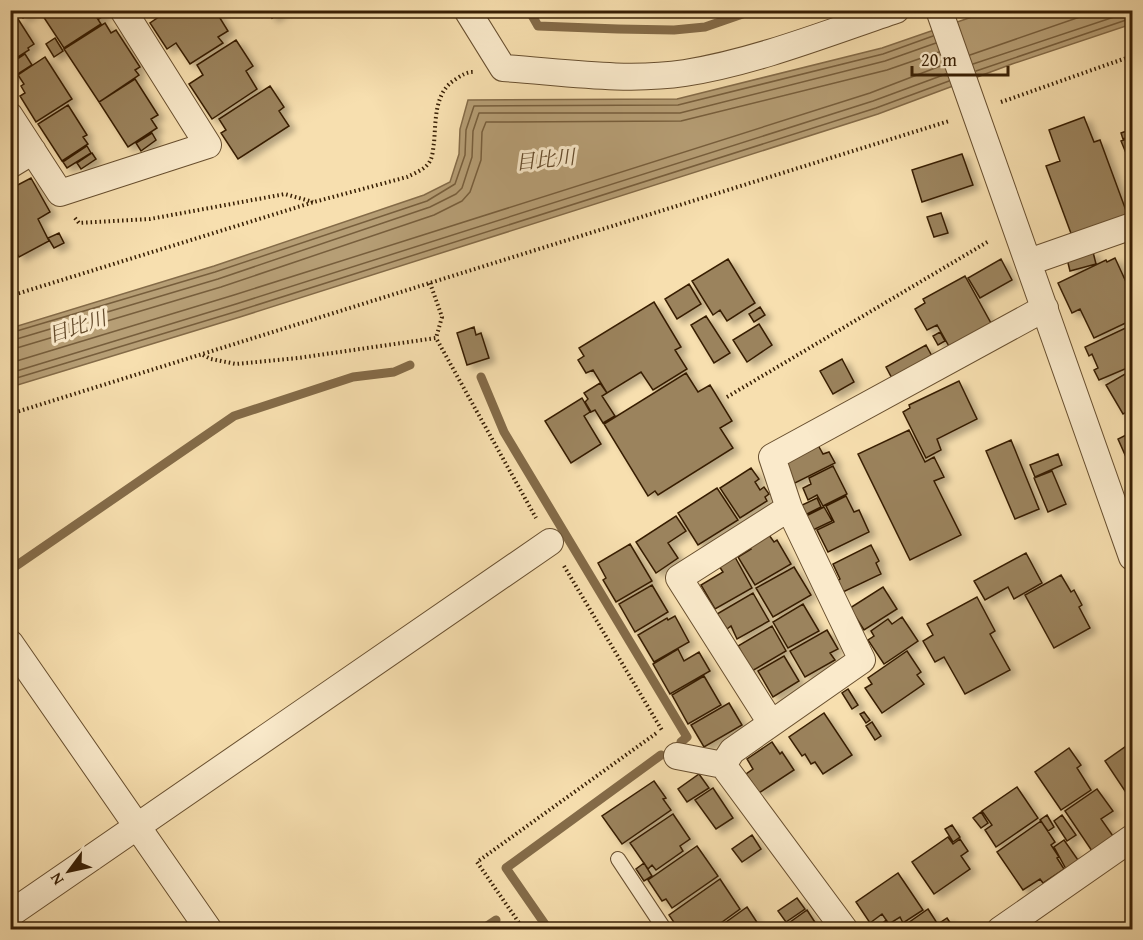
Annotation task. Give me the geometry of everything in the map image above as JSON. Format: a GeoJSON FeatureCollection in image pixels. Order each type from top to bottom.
{"type":"FeatureCollection","features":[{"type":"Feature","properties":{"kind":"street"},"geometry":{"type":"LineString","coordinates":[[10,116],[60,193],[208,145],[123,10]]}},
{"type":"Feature","properties":{"kind":"street"},"geometry":{"type":"LineString","coordinates":[[467,10],[503,68],[634,77],[683,73],[725,66],[896,10]]}},
{"type":"Feature","properties":{"kind":"street"},"geometry":{"type":"LineString","coordinates":[[939,10],[1130,543]]}},
{"type":"Feature","properties":{"kind":"street"},"geometry":{"type":"LineString","coordinates":[[10,165],[33,151]]}},
{"type":"Feature","properties":{"kind":"street"},"geometry":{"type":"LineString","coordinates":[[1029,262],[1132,226]]}},
{"type":"Feature","properties":{"kind":"street"},"geometry":{"type":"LineString","coordinates":[[723,765],[732,751],[862,660],[789,508],[772,457],[1045,308]]}},
{"type":"Feature","properties":{"kind":"street"},"geometry":{"type":"LineString","coordinates":[[771,723],[678,578],[789,508]]}},
{"type":"Feature","properties":{"kind":"street"},"geometry":{"type":"LineString","coordinates":[[10,914],[550,542]]}},
{"type":"Feature","properties":{"kind":"street"},"geometry":{"type":"LineString","coordinates":[[10,642],[209,930]]}},
{"type":"Feature","properties":{"kind":"street"},"geometry":{"type":"LineString","coordinates":[[677,756],[723,765],[844,930]]}},
{"type":"Feature","properties":{"kind":"street"},"geometry":{"type":"LineString","coordinates":[[1000,930],[1132,838]]}},
{"type":"Feature","properties":{"kind":"lane"},"geometry":{"type":"LineString","coordinates":[[618,859],[665,930]]}},
{"type":"Feature","properties":{"kind":"path"},"geometry":{"type":"LineString","coordinates":[[10,414],[430,283],[1132,56]]}},
{"type":"Feature","properties":{"kind":"path"},"geometry":{"type":"LineString","coordinates":[[10,296],[314,202],[407,177],[420,171],[430,162],[442,91],[468,72],[503,68]]}},
{"type":"Feature","properties":{"kind":"path"},"geometry":{"type":"LineString","coordinates":[[60,193],[79,223],[150,219],[285,194],[314,202]]}},
{"type":"Feature","properties":{"kind":"path"},"geometry":{"type":"LineString","coordinates":[[727,397],[990,240],[1017,230]]}},
{"type":"Feature","properties":{"kind":"path"},"geometry":{"type":"LineString","coordinates":[[430,283],[442,317],[436,338],[550,542],[677,756]]}},
{"type":"Feature","properties":{"kind":"path"},"geometry":{"type":"LineString","coordinates":[[202,354],[211,359],[236,364],[298,358],[436,338]]}},
{"type":"Feature","properties":{"kind":"path"},"geometry":{"type":"LineString","coordinates":[[524,930],[477,862],[661,729]]}},
{"type":"Feature","properties":{"kind":"water","name":"目比川"},"geometry":{"type":"Polygon","coordinates":[[[989,11],[1132,11],[1132,24],[1012,64],[878,114],[240,317],[11,387],[11,328],[214,266],[424,195],[450,182],[459,154],[460,129],[468,100],[677,99],[882,48],[989,11]]]}},
{"type":"Feature","properties":{"kind":"building"},"geometry":{"type":"Polygon","coordinates":[[[18,10],[35,10],[23,18],[18,10]]]}},
{"type":"Feature","properties":{"kind":"building"},"geometry":{"type":"Polygon","coordinates":[[[39,10],[92,10],[101,24],[64,48],[39,10]]]}},
{"type":"Feature","properties":{"kind":"building"},"geometry":{"type":"Polygon","coordinates":[[[93,10],[104,10],[106,14],[99,19],[93,10]]]}},
{"type":"Feature","properties":{"kind":"building"},"geometry":{"type":"Polygon","coordinates":[[[169,10],[215,10],[228,31],[218,37],[223,43],[190,64],[176,43],[167,49],[150,23],[169,10]]]}},
{"type":"Feature","properties":{"kind":"building"},"geometry":{"type":"Polygon","coordinates":[[[268,10],[283,10],[272,18],[268,10]]]}},
{"type":"Feature","properties":{"kind":"building"},"geometry":{"type":"Polygon","coordinates":[[[18,19],[34,44],[10,62],[10,22],[12,24],[18,19]]]}},
{"type":"Feature","properties":{"kind":"building"},"geometry":{"type":"Polygon","coordinates":[[[105,23],[111,33],[116,30],[140,67],[135,70],[139,75],[99,102],[64,49],[105,23]]]}},
{"type":"Feature","properties":{"kind":"building"},"geometry":{"type":"Polygon","coordinates":[[[55,38],[63,51],[54,57],[46,44],[55,38]]]}},
{"type":"Feature","properties":{"kind":"building"},"geometry":{"type":"Polygon","coordinates":[[[236,40],[253,66],[246,71],[257,89],[212,119],[189,84],[203,75],[197,65],[236,40]]]}},
{"type":"Feature","properties":{"kind":"building"},"geometry":{"type":"Polygon","coordinates":[[[25,54],[32,65],[10,79],[10,64],[25,54]]]}},
{"type":"Feature","properties":{"kind":"building"},"geometry":{"type":"Polygon","coordinates":[[[45,57],[72,99],[36,122],[20,96],[25,93],[21,86],[24,84],[18,75],[45,57]]]}},
{"type":"Feature","properties":{"kind":"building"},"geometry":{"type":"Polygon","coordinates":[[[135,79],[158,115],[151,119],[157,128],[128,147],[99,102],[135,79]]]}},
{"type":"Feature","properties":{"kind":"building"},"geometry":{"type":"Polygon","coordinates":[[[270,86],[284,107],[279,111],[289,126],[238,159],[221,133],[226,130],[219,119],[270,86]]]}},
{"type":"Feature","properties":{"kind":"building"},"geometry":{"type":"Polygon","coordinates":[[[68,105],[87,135],[83,137],[88,144],[62,161],[38,124],[68,105]]]}},
{"type":"Feature","properties":{"kind":"building"},"geometry":{"type":"Polygon","coordinates":[[[1084,117],[1094,142],[1100,140],[1128,216],[1072,236],[1046,166],[1060,161],[1049,130],[1084,117]]]}},
{"type":"Feature","properties":{"kind":"building"},"geometry":{"type":"Polygon","coordinates":[[[1132,129],[1132,136],[1123,139],[1121,133],[1132,129]]]}},
{"type":"Feature","properties":{"kind":"building"},"geometry":{"type":"Polygon","coordinates":[[[152,133],[156,140],[141,151],[136,143],[152,133]]]}},
{"type":"Feature","properties":{"kind":"building"},"geometry":{"type":"Polygon","coordinates":[[[1132,137],[1132,164],[1131,165],[1121,141],[1132,137]]]}},
{"type":"Feature","properties":{"kind":"building"},"geometry":{"type":"Polygon","coordinates":[[[87,146],[91,153],[67,168],[63,162],[87,146]]]}},
{"type":"Feature","properties":{"kind":"building"},"geometry":{"type":"Polygon","coordinates":[[[92,153],[96,159],[81,169],[77,163],[92,153]]]}},
{"type":"Feature","properties":{"kind":"building"},"geometry":{"type":"Polygon","coordinates":[[[962,154],[973,185],[922,202],[912,170],[962,154]]]}},
{"type":"Feature","properties":{"kind":"building"},"geometry":{"type":"Polygon","coordinates":[[[31,178],[50,212],[38,219],[49,241],[19,257],[10,240],[10,189],[31,178]]]}},
{"type":"Feature","properties":{"kind":"building"},"geometry":{"type":"Polygon","coordinates":[[[941,213],[948,233],[934,237],[927,217],[941,213]]]}},
{"type":"Feature","properties":{"kind":"building"},"geometry":{"type":"Polygon","coordinates":[[[59,233],[64,243],[54,248],[48,238],[59,233]]]}},
{"type":"Feature","properties":{"kind":"building"},"geometry":{"type":"Polygon","coordinates":[[[1093,252],[1096,264],[1070,271],[1067,259],[1093,252]]]}},
{"type":"Feature","properties":{"kind":"building"},"geometry":{"type":"Polygon","coordinates":[[[1115,258],[1132,295],[1132,320],[1094,338],[1080,309],[1072,313],[1058,283],[1115,258]]]}},
{"type":"Feature","properties":{"kind":"building"},"geometry":{"type":"Polygon","coordinates":[[[728,259],[755,303],[727,321],[720,310],[713,315],[692,281],[728,259]]]}},
{"type":"Feature","properties":{"kind":"building"},"geometry":{"type":"Polygon","coordinates":[[[1001,259],[1012,280],[980,298],[968,278],[1001,259]]]}},
{"type":"Feature","properties":{"kind":"building"},"geometry":{"type":"Polygon","coordinates":[[[965,276],[992,325],[950,348],[937,325],[927,330],[915,309],[925,303],[923,299],[965,276]]]}},
{"type":"Feature","properties":{"kind":"building"},"geometry":{"type":"Polygon","coordinates":[[[689,284],[701,304],[677,319],[665,299],[689,284]]]}},
{"type":"Feature","properties":{"kind":"building"},"geometry":{"type":"Polygon","coordinates":[[[654,302],[681,347],[675,350],[687,369],[653,390],[641,372],[607,393],[593,370],[586,373],[578,360],[584,356],[579,348],[654,302]]]}},
{"type":"Feature","properties":{"kind":"building"},"geometry":{"type":"Polygon","coordinates":[[[760,307],[765,315],[754,322],[749,314],[760,307]]]}},
{"type":"Feature","properties":{"kind":"building"},"geometry":{"type":"Polygon","coordinates":[[[706,316],[730,353],[714,363],[691,325],[706,316]]]}},
{"type":"Feature","properties":{"kind":"building"},"geometry":{"type":"Polygon","coordinates":[[[759,324],[772,345],[747,362],[733,340],[759,324]]]}},
{"type":"Feature","properties":{"kind":"building"},"geometry":{"type":"Polygon","coordinates":[[[1132,325],[1132,366],[1099,380],[1094,370],[1098,368],[1092,354],[1089,356],[1085,347],[1132,325]]]}},
{"type":"Feature","properties":{"kind":"building"},"geometry":{"type":"Polygon","coordinates":[[[474,327],[476,335],[481,333],[489,358],[467,365],[457,333],[474,327]]]}},
{"type":"Feature","properties":{"kind":"building"},"geometry":{"type":"Polygon","coordinates":[[[940,332],[945,341],[938,345],[933,336],[940,332]]]}},
{"type":"Feature","properties":{"kind":"building"},"geometry":{"type":"Polygon","coordinates":[[[926,345],[934,360],[894,382],[886,367],[926,345]]]}},
{"type":"Feature","properties":{"kind":"building"},"geometry":{"type":"Polygon","coordinates":[[[842,359],[854,382],[833,394],[820,371],[842,359]]]}},
{"type":"Feature","properties":{"kind":"building"},"geometry":{"type":"Polygon","coordinates":[[[1132,370],[1132,408],[1123,414],[1106,385],[1132,370]]]}},
{"type":"Feature","properties":{"kind":"building"},"geometry":{"type":"Polygon","coordinates":[[[686,373],[698,392],[710,385],[732,421],[720,428],[733,448],[658,495],[655,491],[648,496],[604,424],[686,373]]]}},
{"type":"Feature","properties":{"kind":"building"},"geometry":{"type":"Polygon","coordinates":[[[959,381],[977,419],[937,439],[941,450],[926,458],[903,412],[910,408],[909,405],[959,381]]]}},
{"type":"Feature","properties":{"kind":"building"},"geometry":{"type":"Polygon","coordinates":[[[600,383],[607,393],[602,396],[615,416],[603,423],[595,410],[591,412],[585,402],[588,399],[584,393],[600,383]]]}},
{"type":"Feature","properties":{"kind":"building"},"geometry":{"type":"Polygon","coordinates":[[[582,398],[590,412],[584,416],[601,444],[571,463],[545,421],[582,398]]]}},
{"type":"Feature","properties":{"kind":"building"},"geometry":{"type":"Polygon","coordinates":[[[909,430],[925,462],[934,457],[944,477],[934,481],[961,535],[910,560],[858,454],[909,430]]]}},
{"type":"Feature","properties":{"kind":"building"},"geometry":{"type":"Polygon","coordinates":[[[1132,432],[1132,465],[1130,466],[1118,439],[1132,432]]]}},
{"type":"Feature","properties":{"kind":"building"},"geometry":{"type":"Polygon","coordinates":[[[1011,440],[1039,509],[1015,519],[986,451],[1011,440]]]}},
{"type":"Feature","properties":{"kind":"building"},"geometry":{"type":"Polygon","coordinates":[[[818,445],[823,454],[829,452],[835,463],[791,485],[784,461],[818,445]]]}},
{"type":"Feature","properties":{"kind":"building"},"geometry":{"type":"Polygon","coordinates":[[[1058,454],[1062,465],[1035,477],[1030,465],[1058,454]]]}},
{"type":"Feature","properties":{"kind":"building"},"geometry":{"type":"Polygon","coordinates":[[[833,466],[847,494],[823,506],[817,495],[808,500],[803,488],[811,484],[809,478],[833,466]]]}},
{"type":"Feature","properties":{"kind":"building"},"geometry":{"type":"Polygon","coordinates":[[[751,468],[759,479],[755,482],[760,490],[764,487],[769,494],[765,497],[767,501],[740,518],[720,488],[751,468]]]}},
{"type":"Feature","properties":{"kind":"building"},"geometry":{"type":"Polygon","coordinates":[[[1052,471],[1066,504],[1048,512],[1034,478],[1052,471]]]}},
{"type":"Feature","properties":{"kind":"building"},"geometry":{"type":"Polygon","coordinates":[[[717,488],[738,520],[698,545],[678,513],[717,488]]]}},
{"type":"Feature","properties":{"kind":"building"},"geometry":{"type":"Polygon","coordinates":[[[846,496],[854,512],[859,510],[869,532],[828,552],[817,530],[834,522],[826,506],[846,496]]]}},
{"type":"Feature","properties":{"kind":"building"},"geometry":{"type":"Polygon","coordinates":[[[817,498],[821,507],[805,515],[800,506],[817,498]]]}},
{"type":"Feature","properties":{"kind":"building"},"geometry":{"type":"Polygon","coordinates":[[[824,507],[832,521],[813,530],[806,516],[824,507]]]}},
{"type":"Feature","properties":{"kind":"building"},"geometry":{"type":"Polygon","coordinates":[[[676,516],[686,531],[668,543],[678,558],[656,573],[636,542],[676,516]]]}},
{"type":"Feature","properties":{"kind":"building"},"geometry":{"type":"Polygon","coordinates":[[[769,535],[774,542],[777,540],[791,564],[755,585],[738,557],[769,535]]]}},
{"type":"Feature","properties":{"kind":"building"},"geometry":{"type":"Polygon","coordinates":[[[630,544],[652,581],[616,602],[603,580],[606,578],[598,563],[630,544]]]}},
{"type":"Feature","properties":{"kind":"building"},"geometry":{"type":"Polygon","coordinates":[[[871,545],[879,561],[876,563],[881,574],[843,592],[833,564],[871,545]]]}},
{"type":"Feature","properties":{"kind":"building"},"geometry":{"type":"Polygon","coordinates":[[[1026,553],[1042,583],[1014,599],[1008,587],[985,600],[974,581],[1026,553]]]}},
{"type":"Feature","properties":{"kind":"building"},"geometry":{"type":"Polygon","coordinates":[[[735,557],[752,588],[715,609],[701,585],[723,572],[719,566],[735,557]]]}},
{"type":"Feature","properties":{"kind":"building"},"geometry":{"type":"Polygon","coordinates":[[[794,567],[811,595],[773,617],[756,588],[794,567]]]}},
{"type":"Feature","properties":{"kind":"building"},"geometry":{"type":"Polygon","coordinates":[[[1061,575],[1071,592],[1074,590],[1082,605],[1079,607],[1090,628],[1054,648],[1025,595],[1061,575]]]}},
{"type":"Feature","properties":{"kind":"building"},"geometry":{"type":"Polygon","coordinates":[[[652,585],[668,612],[635,632],[619,604],[652,585]]]}},
{"type":"Feature","properties":{"kind":"building"},"geometry":{"type":"Polygon","coordinates":[[[883,587],[897,609],[864,630],[850,608],[883,587]]]}},
{"type":"Feature","properties":{"kind":"building"},"geometry":{"type":"Polygon","coordinates":[[[753,593],[769,621],[737,639],[731,626],[727,629],[717,614],[753,593]]]}},
{"type":"Feature","properties":{"kind":"building"},"geometry":{"type":"Polygon","coordinates":[[[977,597],[995,631],[990,634],[1010,670],[965,694],[944,657],[935,662],[923,641],[933,635],[927,624],[977,597]]]}},
{"type":"Feature","properties":{"kind":"building"},"geometry":{"type":"Polygon","coordinates":[[[803,604],[819,631],[788,648],[773,622],[803,604]]]}},
{"type":"Feature","properties":{"kind":"building"},"geometry":{"type":"Polygon","coordinates":[[[675,616],[689,642],[654,662],[638,635],[667,618],[668,620],[675,616]]]}},
{"type":"Feature","properties":{"kind":"building"},"geometry":{"type":"Polygon","coordinates":[[[902,617],[918,641],[884,664],[868,640],[874,636],[871,631],[888,619],[892,624],[902,617]]]}},
{"type":"Feature","properties":{"kind":"building"},"geometry":{"type":"Polygon","coordinates":[[[772,626],[786,651],[752,671],[738,646],[772,626]]]}},
{"type":"Feature","properties":{"kind":"building"},"geometry":{"type":"Polygon","coordinates":[[[827,630],[838,649],[830,653],[835,660],[805,677],[790,651],[827,630]]]}},
{"type":"Feature","properties":{"kind":"building"},"geometry":{"type":"Polygon","coordinates":[[[678,649],[684,661],[699,652],[710,671],[670,694],[653,664],[678,649]]]}},
{"type":"Feature","properties":{"kind":"building"},"geometry":{"type":"Polygon","coordinates":[[[907,651],[921,672],[917,675],[924,684],[882,713],[865,688],[872,684],[868,678],[907,651]]]}},
{"type":"Feature","properties":{"kind":"building"},"geometry":{"type":"Polygon","coordinates":[[[784,656],[799,681],[773,697],[758,671],[784,656]]]}},
{"type":"Feature","properties":{"kind":"building"},"geometry":{"type":"Polygon","coordinates":[[[704,676],[721,705],[688,724],[672,695],[704,676]]]}},
{"type":"Feature","properties":{"kind":"building"},"geometry":{"type":"Polygon","coordinates":[[[848,689],[858,705],[852,709],[842,693],[848,689]]]}},
{"type":"Feature","properties":{"kind":"building"},"geometry":{"type":"Polygon","coordinates":[[[729,703],[742,725],[704,747],[691,725],[729,703]]]}},
{"type":"Feature","properties":{"kind":"building"},"geometry":{"type":"Polygon","coordinates":[[[864,712],[870,720],[866,723],[860,714],[864,712]]]}},
{"type":"Feature","properties":{"kind":"building"},"geometry":{"type":"Polygon","coordinates":[[[824,713],[852,755],[823,774],[815,762],[811,764],[805,754],[802,756],[789,737],[824,713]]]}},
{"type":"Feature","properties":{"kind":"building"},"geometry":{"type":"Polygon","coordinates":[[[872,722],[881,736],[875,740],[866,726],[872,722]]]}},
{"type":"Feature","properties":{"kind":"building"},"geometry":{"type":"Polygon","coordinates":[[[772,742],[794,770],[759,793],[746,774],[753,769],[747,759],[772,742]]]}},
{"type":"Feature","properties":{"kind":"building"},"geometry":{"type":"Polygon","coordinates":[[[1132,742],[1132,795],[1129,797],[1105,761],[1132,742]]]}},
{"type":"Feature","properties":{"kind":"building"},"geometry":{"type":"Polygon","coordinates":[[[1069,748],[1081,765],[1077,768],[1091,790],[1061,810],[1035,772],[1069,748]]]}},
{"type":"Feature","properties":{"kind":"building"},"geometry":{"type":"Polygon","coordinates":[[[699,774],[709,788],[687,802],[678,789],[699,774]]]}},
{"type":"Feature","properties":{"kind":"building"},"geometry":{"type":"Polygon","coordinates":[[[654,781],[671,810],[622,844],[602,816],[654,781]]]}},
{"type":"Feature","properties":{"kind":"building"},"geometry":{"type":"Polygon","coordinates":[[[1017,787],[1038,818],[996,847],[985,830],[992,825],[982,811],[1017,787]]]}},
{"type":"Feature","properties":{"kind":"building"},"geometry":{"type":"Polygon","coordinates":[[[713,788],[733,818],[716,829],[695,800],[713,788]]]}},
{"type":"Feature","properties":{"kind":"building"},"geometry":{"type":"Polygon","coordinates":[[[1097,789],[1113,811],[1101,819],[1113,836],[1092,851],[1065,811],[1097,789]]]}},
{"type":"Feature","properties":{"kind":"building"},"geometry":{"type":"Polygon","coordinates":[[[981,812],[988,823],[981,828],[973,818],[981,812]]]}},
{"type":"Feature","properties":{"kind":"building"},"geometry":{"type":"Polygon","coordinates":[[[673,814],[690,839],[680,846],[683,851],[656,870],[652,865],[648,869],[630,843],[673,814]]]}},
{"type":"Feature","properties":{"kind":"building"},"geometry":{"type":"Polygon","coordinates":[[[1047,815],[1054,827],[1048,831],[1040,820],[1047,815]]]}},
{"type":"Feature","properties":{"kind":"building"},"geometry":{"type":"Polygon","coordinates":[[[1062,815],[1076,835],[1067,841],[1054,821],[1062,815]]]}},
{"type":"Feature","properties":{"kind":"building"},"geometry":{"type":"Polygon","coordinates":[[[1041,821],[1055,842],[1051,845],[1064,869],[1043,883],[1040,879],[1023,890],[997,852],[1041,821]]]}},
{"type":"Feature","properties":{"kind":"building"},"geometry":{"type":"Polygon","coordinates":[[[952,825],[960,837],[953,842],[945,829],[952,825]]]}},
{"type":"Feature","properties":{"kind":"building"},"geometry":{"type":"Polygon","coordinates":[[[752,835],[761,849],[742,862],[732,849],[752,835]]]}},
{"type":"Feature","properties":{"kind":"building"},"geometry":{"type":"Polygon","coordinates":[[[948,837],[953,844],[960,839],[968,851],[961,856],[970,869],[934,894],[912,862],[948,837]]]}},
{"type":"Feature","properties":{"kind":"building"},"geometry":{"type":"Polygon","coordinates":[[[1064,840],[1078,860],[1066,869],[1054,847],[1064,840]]]}},
{"type":"Feature","properties":{"kind":"building"},"geometry":{"type":"Polygon","coordinates":[[[697,846],[718,876],[672,908],[666,899],[662,901],[648,880],[697,846]]]}},
{"type":"Feature","properties":{"kind":"building"},"geometry":{"type":"Polygon","coordinates":[[[644,863],[652,876],[644,881],[636,869],[644,863]]]}},
{"type":"Feature","properties":{"kind":"building"},"geometry":{"type":"Polygon","coordinates":[[[898,873],[923,910],[903,923],[900,917],[889,924],[882,914],[870,923],[856,902],[898,873]]]}},
{"type":"Feature","properties":{"kind":"building"},"geometry":{"type":"Polygon","coordinates":[[[720,879],[740,909],[711,930],[679,930],[669,915],[720,879]]]}},
{"type":"Feature","properties":{"kind":"building"},"geometry":{"type":"Polygon","coordinates":[[[797,898],[805,909],[786,922],[778,911],[797,898]]]}},
{"type":"Feature","properties":{"kind":"building"},"geometry":{"type":"Polygon","coordinates":[[[747,907],[762,930],[715,930],[747,907]]]}},
{"type":"Feature","properties":{"kind":"building"},"geometry":{"type":"Polygon","coordinates":[[[928,909],[937,923],[934,925],[937,930],[898,930],[928,909]]]}},
{"type":"Feature","properties":{"kind":"building"},"geometry":{"type":"Polygon","coordinates":[[[807,910],[820,930],[779,930],[807,910]]]}},
{"type":"Feature","properties":{"kind":"building"},"geometry":{"type":"Polygon","coordinates":[[[947,918],[955,930],[938,930],[935,926],[947,918]]]}},
{"type":"Feature","properties":{"kind":"building"},"geometry":{"type":"Polygon","coordinates":[[[885,921],[891,930],[873,930],[885,921]]]}},
{"type":"Feature","properties":{"kind":"waterway"},"geometry":{"type":"LineString","coordinates":[[529,10],[538,26],[674,30],[705,27],[754,10]]}},
{"type":"Feature","properties":{"kind":"waterway"},"geometry":{"type":"LineString","coordinates":[[10,570],[234,416],[353,377],[394,372],[410,365]]}},
{"type":"Feature","properties":{"kind":"waterway"},"geometry":{"type":"LineString","coordinates":[[481,377],[504,432],[687,737],[681,742]]}},
{"type":"Feature","properties":{"kind":"waterway"},"geometry":{"type":"LineString","coordinates":[[549,930],[506,868],[661,755]]}},
{"type":"Feature","properties":{"kind":"waterway"},"geometry":{"type":"LineString","coordinates":[[481,930],[496,920]]}}]}
